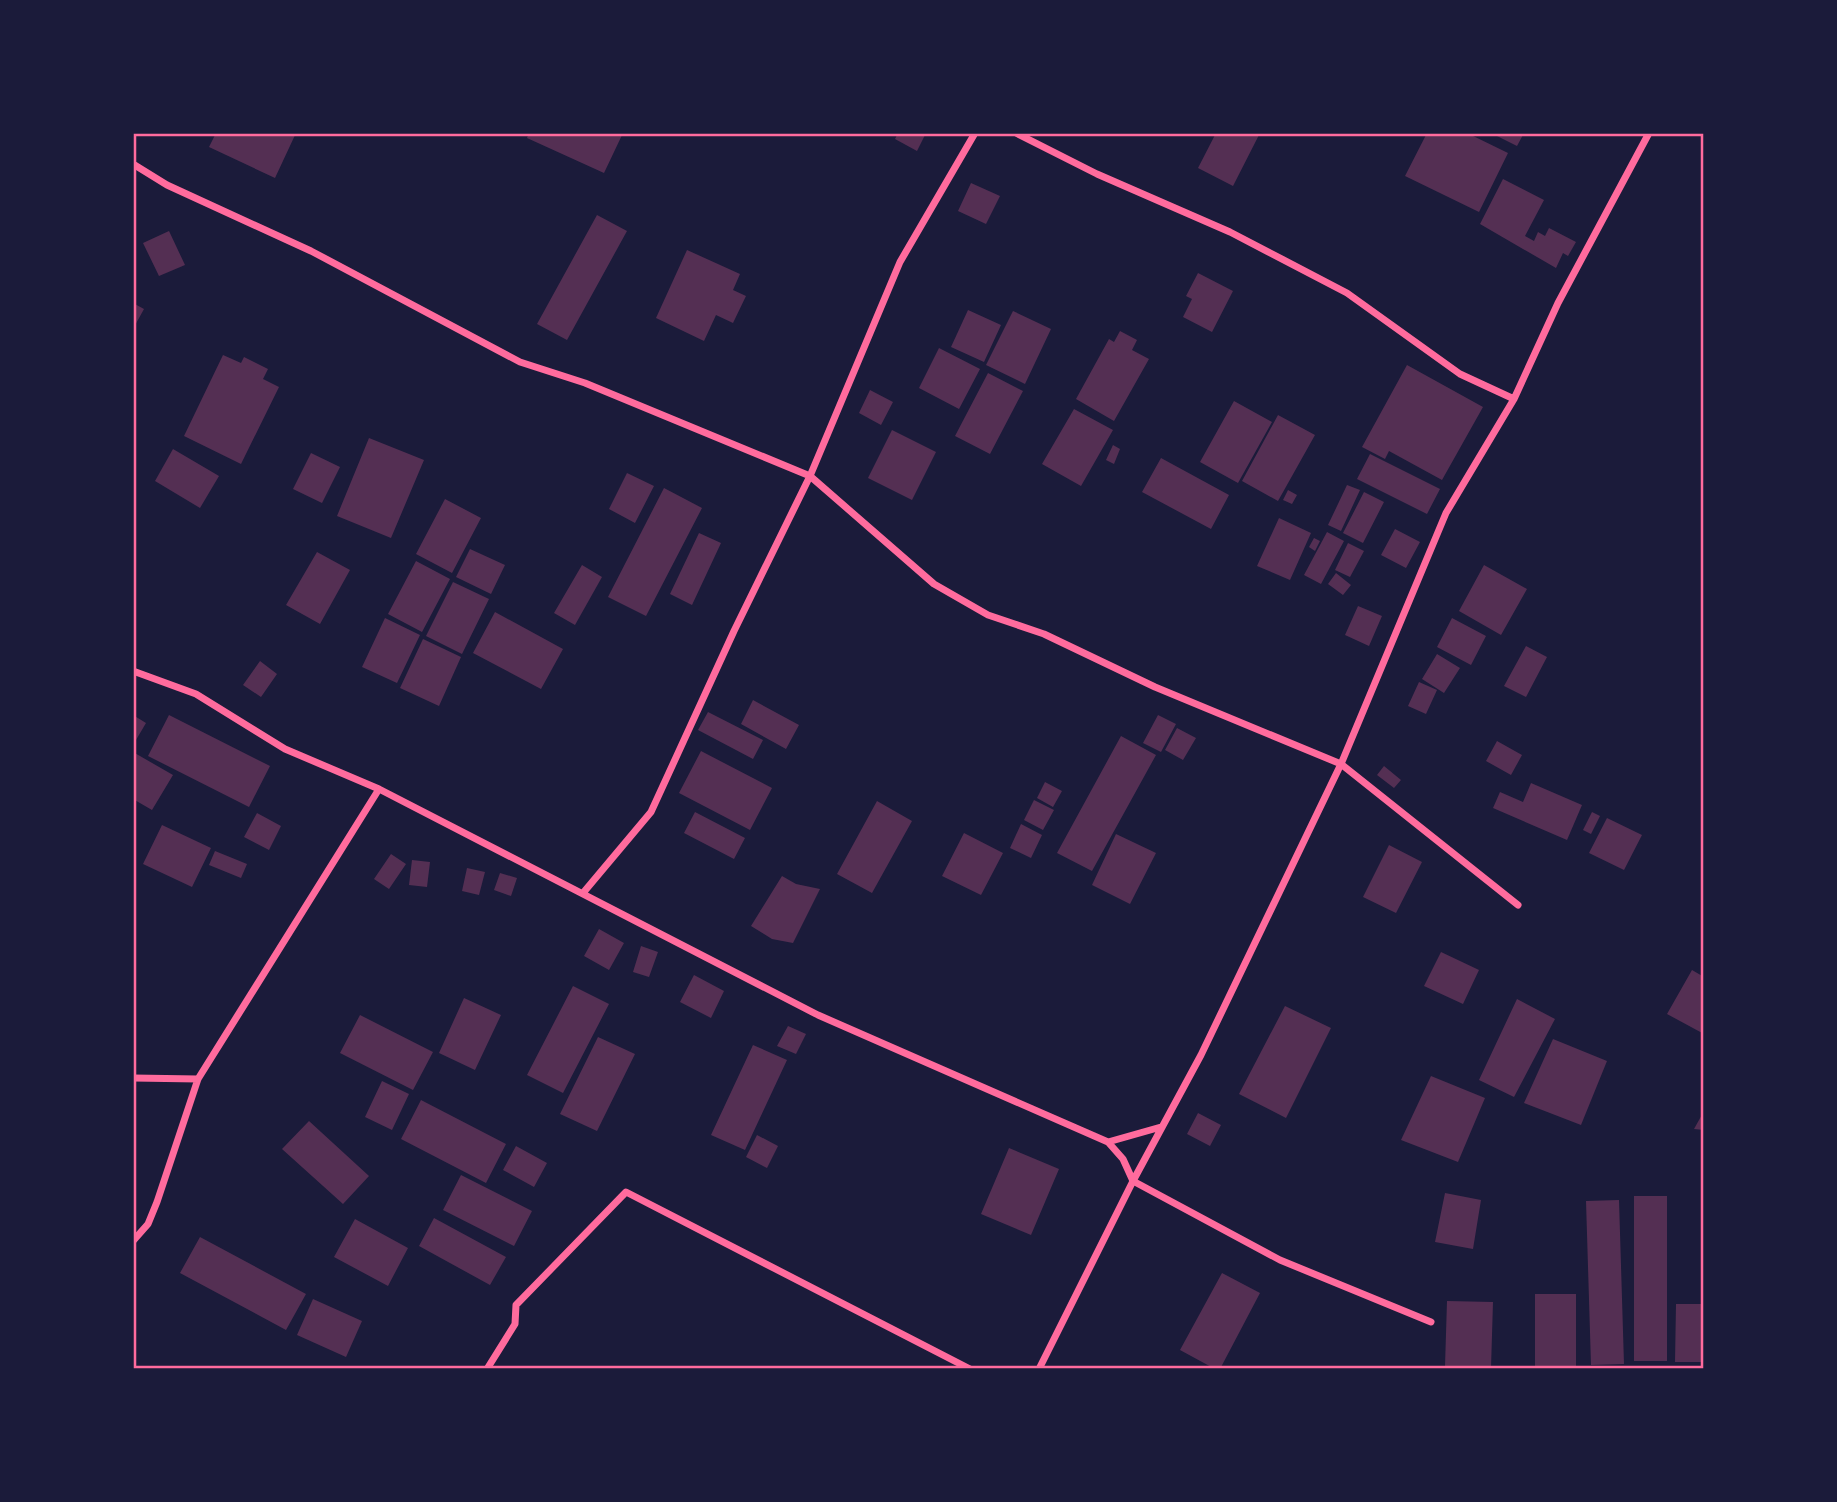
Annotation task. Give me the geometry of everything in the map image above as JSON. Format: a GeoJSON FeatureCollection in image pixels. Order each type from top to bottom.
{"type":"FeatureCollection","features":[{"type":"Feature","properties":{"kind":"street"},"geometry":{"type":"LineString","coordinates":[[583,893],[651,812],[734,631],[810,477],[900,262],[975,133]]}},
{"type":"Feature","properties":{"kind":"street"},"geometry":{"type":"LineString","coordinates":[[1016,133],[1097,174],[1230,232],[1347,293],[1460,374],[1514,399]]}},
{"type":"Feature","properties":{"kind":"street"},"geometry":{"type":"LineString","coordinates":[[1039,1369],[1133,1181],[1201,1055],[1341,764],[1447,513],[1514,399],[1558,303],[1649,133]]}},
{"type":"Feature","properties":{"kind":"street"},"geometry":{"type":"LineString","coordinates":[[133,164],[167,186],[311,251],[520,362],[585,383],[810,477],[934,584],[988,615],[1044,634],[1156,687],[1341,764],[1518,905]]}},
{"type":"Feature","properties":{"kind":"street"},"geometry":{"type":"LineString","coordinates":[[133,671],[195,694],[285,749],[379,789],[818,1015],[1108,1142],[1123,1159],[1133,1181],[1280,1260],[1431,1322]]}},
{"type":"Feature","properties":{"kind":"street"},"geometry":{"type":"LineString","coordinates":[[133,1241],[148,1224],[157,1202],[198,1079],[379,789]]}},
{"type":"Feature","properties":{"kind":"street"},"geometry":{"type":"LineString","coordinates":[[133,1078],[198,1079]]}},
{"type":"Feature","properties":{"kind":"street"},"geometry":{"type":"LineString","coordinates":[[1108,1142],[1161,1127]]}},
{"type":"Feature","properties":{"kind":"street"},"geometry":{"type":"LineString","coordinates":[[487,1369],[516,1324],[516,1305],[626,1192],[970,1369]]}},
{"type":"Feature","properties":{"kind":"building"},"geometry":{"type":"Polygon","coordinates":[[[216,133],[296,133],[275,178],[209,147],[216,133]]]}},
{"type":"Feature","properties":{"kind":"building"},"geometry":{"type":"Polygon","coordinates":[[[529,133],[623,133],[604,173],[527,138],[529,133]]]}},
{"type":"Feature","properties":{"kind":"building"},"geometry":{"type":"Polygon","coordinates":[[[898,133],[926,133],[917,151],[895,139],[898,133]]]}},
{"type":"Feature","properties":{"kind":"building"},"geometry":{"type":"Polygon","coordinates":[[[1216,133],[1260,133],[1233,186],[1198,168],[1216,133]]]}},
{"type":"Feature","properties":{"kind":"building"},"geometry":{"type":"Polygon","coordinates":[[[1427,133],[1467,133],[1508,153],[1479,212],[1405,176],[1427,133]]]}},
{"type":"Feature","properties":{"kind":"building"},"geometry":{"type":"Polygon","coordinates":[[[1491,133],[1524,133],[1517,146],[1491,133]]]}},
{"type":"Feature","properties":{"kind":"building"},"geometry":{"type":"Polygon","coordinates":[[[1503,179],[1544,200],[1525,236],[1534,241],[1538,232],[1545,236],[1549,228],[1576,242],[1568,256],[1563,253],[1556,268],[1480,224],[1503,179]]]}},
{"type":"Feature","properties":{"kind":"building"},"geometry":{"type":"Polygon","coordinates":[[[971,183],[1000,196],[986,224],[958,211],[971,183]]]}},
{"type":"Feature","properties":{"kind":"building"},"geometry":{"type":"Polygon","coordinates":[[[597,215],[627,231],[567,340],[537,324],[597,215]]]}},
{"type":"Feature","properties":{"kind":"building"},"geometry":{"type":"Polygon","coordinates":[[[169,231],[185,265],[159,276],[143,243],[169,231]]]}},
{"type":"Feature","properties":{"kind":"building"},"geometry":{"type":"Polygon","coordinates":[[[687,250],[740,274],[733,290],[746,296],[733,323],[716,315],[704,341],[656,318],[687,250]]]}},
{"type":"Feature","properties":{"kind":"building"},"geometry":{"type":"Polygon","coordinates":[[[1198,273],[1233,291],[1212,332],[1183,317],[1192,299],[1186,296],[1198,273]]]}},
{"type":"Feature","properties":{"kind":"building"},"geometry":{"type":"Polygon","coordinates":[[[133,303],[144,309],[133,329],[133,303]]]}},
{"type":"Feature","properties":{"kind":"building"},"geometry":{"type":"Polygon","coordinates":[[[968,310],[1001,325],[984,362],[951,347],[968,310]]]}},
{"type":"Feature","properties":{"kind":"building"},"geometry":{"type":"Polygon","coordinates":[[[1013,311],[1051,329],[1025,384],[986,365],[1013,311]]]}},
{"type":"Feature","properties":{"kind":"building"},"geometry":{"type":"Polygon","coordinates":[[[1120,331],[1137,340],[1132,350],[1149,359],[1114,421],[1076,399],[1109,339],[1114,342],[1120,331]]]}},
{"type":"Feature","properties":{"kind":"building"},"geometry":{"type":"Polygon","coordinates":[[[939,348],[980,369],[959,409],[919,388],[939,348]]]}},
{"type":"Feature","properties":{"kind":"building"},"geometry":{"type":"Polygon","coordinates":[[[223,355],[241,363],[244,357],[268,369],[263,379],[279,387],[241,464],[184,436],[223,355]]]}},
{"type":"Feature","properties":{"kind":"building"},"geometry":{"type":"Polygon","coordinates":[[[1407,365],[1483,407],[1442,480],[1389,451],[1385,459],[1362,447],[1407,365]]]}},
{"type":"Feature","properties":{"kind":"building"},"geometry":{"type":"Polygon","coordinates":[[[988,373],[1023,391],[990,454],[955,436],[988,373]]]}},
{"type":"Feature","properties":{"kind":"building"},"geometry":{"type":"Polygon","coordinates":[[[870,390],[893,402],[881,425],[859,413],[870,390]]]}},
{"type":"Feature","properties":{"kind":"building"},"geometry":{"type":"Polygon","coordinates":[[[1234,401],[1272,422],[1238,483],[1200,462],[1234,401]]]}},
{"type":"Feature","properties":{"kind":"building"},"geometry":{"type":"Polygon","coordinates":[[[1074,409],[1113,430],[1081,486],[1042,464],[1074,409]]]}},
{"type":"Feature","properties":{"kind":"building"},"geometry":{"type":"Polygon","coordinates":[[[1278,415],[1315,435],[1278,501],[1242,481],[1278,415]]]}},
{"type":"Feature","properties":{"kind":"building"},"geometry":{"type":"Polygon","coordinates":[[[892,430],[936,452],[912,500],[868,478],[892,430]]]}},
{"type":"Feature","properties":{"kind":"building"},"geometry":{"type":"Polygon","coordinates":[[[369,438],[424,460],[391,538],[337,516],[369,438]]]}},
{"type":"Feature","properties":{"kind":"building"},"geometry":{"type":"Polygon","coordinates":[[[1113,445],[1120,449],[1114,464],[1106,460],[1113,445]]]}},
{"type":"Feature","properties":{"kind":"building"},"geometry":{"type":"Polygon","coordinates":[[[173,449],[219,476],[200,508],[155,481],[173,449]]]}},
{"type":"Feature","properties":{"kind":"building"},"geometry":{"type":"Polygon","coordinates":[[[311,453],[340,467],[322,503],[293,489],[311,453]]]}},
{"type":"Feature","properties":{"kind":"building"},"geometry":{"type":"Polygon","coordinates":[[[1370,454],[1440,489],[1427,514],[1357,479],[1370,454]]]}},
{"type":"Feature","properties":{"kind":"building"},"geometry":{"type":"Polygon","coordinates":[[[1161,458],[1229,495],[1211,529],[1142,492],[1161,458]]]}},
{"type":"Feature","properties":{"kind":"building"},"geometry":{"type":"Polygon","coordinates":[[[627,473],[654,486],[635,523],[609,509],[627,473]]]}},
{"type":"Feature","properties":{"kind":"building"},"geometry":{"type":"Polygon","coordinates":[[[1347,485],[1360,490],[1341,531],[1328,525],[1347,485]]]}},
{"type":"Feature","properties":{"kind":"building"},"geometry":{"type":"Polygon","coordinates":[[[664,488],[702,508],[646,616],[608,597],[664,488]]]}},
{"type":"Feature","properties":{"kind":"building"},"geometry":{"type":"Polygon","coordinates":[[[1288,490],[1297,495],[1292,504],[1283,500],[1288,490]]]}},
{"type":"Feature","properties":{"kind":"building"},"geometry":{"type":"Polygon","coordinates":[[[1364,492],[1384,502],[1363,543],[1343,533],[1364,492]]]}},
{"type":"Feature","properties":{"kind":"building"},"geometry":{"type":"Polygon","coordinates":[[[445,499],[481,518],[452,573],[416,554],[445,499]]]}},
{"type":"Feature","properties":{"kind":"building"},"geometry":{"type":"Polygon","coordinates":[[[1279,518],[1311,533],[1290,580],[1257,566],[1279,518]]]}},
{"type":"Feature","properties":{"kind":"building"},"geometry":{"type":"Polygon","coordinates":[[[1395,529],[1420,542],[1406,568],[1381,555],[1395,529]]]}},
{"type":"Feature","properties":{"kind":"building"},"geometry":{"type":"Polygon","coordinates":[[[1327,532],[1344,541],[1321,584],[1304,575],[1327,532]]]}},
{"type":"Feature","properties":{"kind":"building"},"geometry":{"type":"Polygon","coordinates":[[[699,533],[721,543],[692,605],[670,594],[699,533]]]}},
{"type":"Feature","properties":{"kind":"building"},"geometry":{"type":"Polygon","coordinates":[[[1314,538],[1320,541],[1315,551],[1309,547],[1314,538]]]}},
{"type":"Feature","properties":{"kind":"building"},"geometry":{"type":"Polygon","coordinates":[[[1348,543],[1364,551],[1350,577],[1335,570],[1348,543]]]}},
{"type":"Feature","properties":{"kind":"building"},"geometry":{"type":"Polygon","coordinates":[[[470,549],[505,565],[491,594],[456,577],[470,549]]]}},
{"type":"Feature","properties":{"kind":"building"},"geometry":{"type":"Polygon","coordinates":[[[317,552],[350,570],[320,624],[286,605],[317,552]]]}},
{"type":"Feature","properties":{"kind":"building"},"geometry":{"type":"Polygon","coordinates":[[[416,561],[450,579],[422,632],[388,614],[416,561]]]}},
{"type":"Feature","properties":{"kind":"building"},"geometry":{"type":"Polygon","coordinates":[[[582,565],[602,577],[575,625],[554,613],[582,565]]]}},
{"type":"Feature","properties":{"kind":"building"},"geometry":{"type":"Polygon","coordinates":[[[1484,565],[1527,589],[1501,635],[1459,611],[1484,565]]]}},
{"type":"Feature","properties":{"kind":"building"},"geometry":{"type":"Polygon","coordinates":[[[1336,573],[1351,585],[1343,595],[1328,584],[1336,573]]]}},
{"type":"Feature","properties":{"kind":"building"},"geometry":{"type":"Polygon","coordinates":[[[453,582],[489,599],[462,654],[426,636],[453,582]]]}},
{"type":"Feature","properties":{"kind":"building"},"geometry":{"type":"Polygon","coordinates":[[[1358,606],[1382,616],[1369,646],[1345,635],[1358,606]]]}},
{"type":"Feature","properties":{"kind":"building"},"geometry":{"type":"Polygon","coordinates":[[[495,612],[563,649],[541,689],[473,653],[495,612]]]}},
{"type":"Feature","properties":{"kind":"building"},"geometry":{"type":"Polygon","coordinates":[[[385,618],[420,635],[397,683],[362,667],[385,618]]]}},
{"type":"Feature","properties":{"kind":"building"},"geometry":{"type":"Polygon","coordinates":[[[1452,618],[1486,636],[1471,665],[1437,647],[1452,618]]]}},
{"type":"Feature","properties":{"kind":"building"},"geometry":{"type":"Polygon","coordinates":[[[423,639],[461,657],[439,706],[400,688],[423,639]]]}},
{"type":"Feature","properties":{"kind":"building"},"geometry":{"type":"Polygon","coordinates":[[[1526,646],[1547,657],[1526,697],[1504,686],[1526,646]]]}},
{"type":"Feature","properties":{"kind":"building"},"geometry":{"type":"Polygon","coordinates":[[[1437,654],[1460,668],[1444,693],[1422,679],[1437,654]]]}},
{"type":"Feature","properties":{"kind":"building"},"geometry":{"type":"Polygon","coordinates":[[[260,661],[277,674],[261,697],[243,685],[260,661]]]}},
{"type":"Feature","properties":{"kind":"building"},"geometry":{"type":"Polygon","coordinates":[[[1419,682],[1437,690],[1426,714],[1408,706],[1419,682]]]}},
{"type":"Feature","properties":{"kind":"building"},"geometry":{"type":"Polygon","coordinates":[[[753,700],[799,725],[786,749],[741,724],[753,700]]]}},
{"type":"Feature","properties":{"kind":"building"},"geometry":{"type":"Polygon","coordinates":[[[708,712],[763,740],[753,759],[698,730],[708,712]]]}},
{"type":"Feature","properties":{"kind":"building"},"geometry":{"type":"Polygon","coordinates":[[[133,715],[146,723],[136,740],[133,738],[133,715]]]}},
{"type":"Feature","properties":{"kind":"building"},"geometry":{"type":"Polygon","coordinates":[[[169,715],[270,766],[249,807],[148,756],[169,715]]]}},
{"type":"Feature","properties":{"kind":"building"},"geometry":{"type":"Polygon","coordinates":[[[1158,715],[1176,724],[1161,752],[1143,743],[1158,715]]]}},
{"type":"Feature","properties":{"kind":"building"},"geometry":{"type":"Polygon","coordinates":[[[1177,728],[1196,738],[1183,760],[1165,750],[1177,728]]]}},
{"type":"Feature","properties":{"kind":"building"},"geometry":{"type":"Polygon","coordinates":[[[1121,736],[1156,755],[1092,871],[1057,853],[1121,736]]]}},
{"type":"Feature","properties":{"kind":"building"},"geometry":{"type":"Polygon","coordinates":[[[1497,741],[1522,755],[1511,775],[1486,761],[1497,741]]]}},
{"type":"Feature","properties":{"kind":"building"},"geometry":{"type":"Polygon","coordinates":[[[701,751],[772,788],[750,830],[679,793],[701,751]]]}},
{"type":"Feature","properties":{"kind":"building"},"geometry":{"type":"Polygon","coordinates":[[[133,752],[173,775],[152,810],[133,799],[133,752]]]}},
{"type":"Feature","properties":{"kind":"building"},"geometry":{"type":"Polygon","coordinates":[[[1384,766],[1401,780],[1394,788],[1377,775],[1384,766]]]}},
{"type":"Feature","properties":{"kind":"building"},"geometry":{"type":"Polygon","coordinates":[[[1045,782],[1062,791],[1053,807],[1037,798],[1045,782]]]}},
{"type":"Feature","properties":{"kind":"building"},"geometry":{"type":"Polygon","coordinates":[[[1531,783],[1582,805],[1567,840],[1493,808],[1500,792],[1523,802],[1531,783]]]}},
{"type":"Feature","properties":{"kind":"building"},"geometry":{"type":"Polygon","coordinates":[[[1034,800],[1054,810],[1043,830],[1024,820],[1034,800]]]}},
{"type":"Feature","properties":{"kind":"building"},"geometry":{"type":"Polygon","coordinates":[[[877,801],[912,821],[872,893],[837,874],[877,801]]]}},
{"type":"Feature","properties":{"kind":"building"},"geometry":{"type":"Polygon","coordinates":[[[695,812],[745,838],[734,859],[684,833],[695,812]]]}},
{"type":"Feature","properties":{"kind":"building"},"geometry":{"type":"Polygon","coordinates":[[[1592,812],[1600,816],[1591,834],[1583,830],[1592,812]]]}},
{"type":"Feature","properties":{"kind":"building"},"geometry":{"type":"Polygon","coordinates":[[[257,813],[281,826],[269,850],[244,837],[257,813]]]}},
{"type":"Feature","properties":{"kind":"building"},"geometry":{"type":"Polygon","coordinates":[[[1607,818],[1642,835],[1624,870],[1589,853],[1607,818]]]}},
{"type":"Feature","properties":{"kind":"building"},"geometry":{"type":"Polygon","coordinates":[[[1021,824],[1042,835],[1031,858],[1010,848],[1021,824]]]}},
{"type":"Feature","properties":{"kind":"building"},"geometry":{"type":"Polygon","coordinates":[[[162,825],[211,848],[192,887],[143,864],[162,825]]]}},
{"type":"Feature","properties":{"kind":"building"},"geometry":{"type":"Polygon","coordinates":[[[964,833],[1003,853],[981,895],[942,876],[964,833]]]}},
{"type":"Feature","properties":{"kind":"building"},"geometry":{"type":"Polygon","coordinates":[[[1116,834],[1156,853],[1130,904],[1092,885],[1116,834]]]}},
{"type":"Feature","properties":{"kind":"building"},"geometry":{"type":"Polygon","coordinates":[[[1389,845],[1422,862],[1396,913],[1363,897],[1389,845]]]}},
{"type":"Feature","properties":{"kind":"building"},"geometry":{"type":"Polygon","coordinates":[[[215,851],[247,864],[241,878],[209,865],[215,851]]]}},
{"type":"Feature","properties":{"kind":"building"},"geometry":{"type":"Polygon","coordinates":[[[391,854],[406,864],[389,889],[374,879],[391,854]]]}},
{"type":"Feature","properties":{"kind":"building"},"geometry":{"type":"Polygon","coordinates":[[[412,860],[430,862],[427,887],[409,885],[412,860]]]}},
{"type":"Feature","properties":{"kind":"building"},"geometry":{"type":"Polygon","coordinates":[[[467,868],[485,872],[479,895],[462,891],[467,868]]]}},
{"type":"Feature","properties":{"kind":"building"},"geometry":{"type":"Polygon","coordinates":[[[500,873],[517,878],[511,896],[494,890],[500,873]]]}},
{"type":"Feature","properties":{"kind":"building"},"geometry":{"type":"Polygon","coordinates":[[[782,876],[796,884],[820,889],[793,943],[772,939],[751,926],[782,876]]]}},
{"type":"Feature","properties":{"kind":"building"},"geometry":{"type":"Polygon","coordinates":[[[599,929],[624,943],[609,970],[584,956],[599,929]]]}},
{"type":"Feature","properties":{"kind":"building"},"geometry":{"type":"Polygon","coordinates":[[[641,946],[658,952],[649,977],[633,972],[641,946]]]}},
{"type":"Feature","properties":{"kind":"building"},"geometry":{"type":"Polygon","coordinates":[[[1441,952],[1479,970],[1463,1004],[1424,986],[1441,952]]]}},
{"type":"Feature","properties":{"kind":"building"},"geometry":{"type":"Polygon","coordinates":[[[1692,970],[1704,977],[1704,1034],[1667,1014],[1692,970]]]}},
{"type":"Feature","properties":{"kind":"building"},"geometry":{"type":"Polygon","coordinates":[[[694,975],[724,991],[711,1018],[680,1002],[694,975]]]}},
{"type":"Feature","properties":{"kind":"building"},"geometry":{"type":"Polygon","coordinates":[[[573,986],[609,1004],[563,1093],[527,1075],[573,986]]]}},
{"type":"Feature","properties":{"kind":"building"},"geometry":{"type":"Polygon","coordinates":[[[464,998],[501,1015],[475,1070],[439,1053],[464,998]]]}},
{"type":"Feature","properties":{"kind":"building"},"geometry":{"type":"Polygon","coordinates":[[[1517,999],[1555,1019],[1514,1097],[1479,1080],[1517,999]]]}},
{"type":"Feature","properties":{"kind":"building"},"geometry":{"type":"Polygon","coordinates":[[[1285,1006],[1331,1028],[1286,1118],[1239,1094],[1285,1006]]]}},
{"type":"Feature","properties":{"kind":"building"},"geometry":{"type":"Polygon","coordinates":[[[360,1015],[433,1052],[413,1090],[340,1053],[360,1015]]]}},
{"type":"Feature","properties":{"kind":"building"},"geometry":{"type":"Polygon","coordinates":[[[788,1026],[806,1034],[796,1054],[777,1046],[788,1026]]]}},
{"type":"Feature","properties":{"kind":"building"},"geometry":{"type":"Polygon","coordinates":[[[598,1037],[635,1054],[597,1131],[560,1114],[598,1037]]]}},
{"type":"Feature","properties":{"kind":"building"},"geometry":{"type":"Polygon","coordinates":[[[1553,1039],[1607,1061],[1581,1125],[1524,1103],[1553,1039]]]}},
{"type":"Feature","properties":{"kind":"building"},"geometry":{"type":"Polygon","coordinates":[[[753,1045],[787,1060],[745,1150],[711,1135],[753,1045]]]}},
{"type":"Feature","properties":{"kind":"building"},"geometry":{"type":"Polygon","coordinates":[[[1431,1076],[1485,1098],[1458,1162],[1401,1140],[1431,1076]]]}},
{"type":"Feature","properties":{"kind":"building"},"geometry":{"type":"Polygon","coordinates":[[[382,1081],[409,1094],[392,1130],[365,1117],[382,1081]]]}},
{"type":"Feature","properties":{"kind":"building"},"geometry":{"type":"Polygon","coordinates":[[[421,1100],[506,1144],[486,1183],[401,1139],[421,1100]]]}},
{"type":"Feature","properties":{"kind":"building"},"geometry":{"type":"Polygon","coordinates":[[[1704,1111],[1704,1130],[1694,1129],[1704,1111]]]}},
{"type":"Feature","properties":{"kind":"building"},"geometry":{"type":"Polygon","coordinates":[[[1198,1113],[1221,1125],[1210,1146],[1187,1134],[1198,1113]]]}},
{"type":"Feature","properties":{"kind":"building"},"geometry":{"type":"Polygon","coordinates":[[[309,1121],[369,1176],[343,1204],[282,1149],[309,1121]]]}},
{"type":"Feature","properties":{"kind":"building"},"geometry":{"type":"Polygon","coordinates":[[[757,1135],[778,1146],[767,1168],[746,1157],[757,1135]]]}},
{"type":"Feature","properties":{"kind":"building"},"geometry":{"type":"Polygon","coordinates":[[[516,1146],[547,1163],[534,1187],[503,1170],[516,1146]]]}},
{"type":"Feature","properties":{"kind":"building"},"geometry":{"type":"Polygon","coordinates":[[[1009,1148],[1059,1169],[1031,1235],[981,1214],[1009,1148]]]}},
{"type":"Feature","properties":{"kind":"building"},"geometry":{"type":"Polygon","coordinates":[[[461,1175],[532,1211],[514,1246],[443,1210],[461,1175]]]}},
{"type":"Feature","properties":{"kind":"building"},"geometry":{"type":"Polygon","coordinates":[[[1445,1193],[1481,1200],[1473,1249],[1435,1242],[1445,1193]]]}},
{"type":"Feature","properties":{"kind":"building"},"geometry":{"type":"Polygon","coordinates":[[[1634,1196],[1667,1196],[1667,1361],[1634,1361],[1634,1196]]]}},
{"type":"Feature","properties":{"kind":"building"},"geometry":{"type":"Polygon","coordinates":[[[1619,1200],[1624,1364],[1591,1365],[1586,1201],[1619,1200]]]}},
{"type":"Feature","properties":{"kind":"building"},"geometry":{"type":"Polygon","coordinates":[[[434,1218],[506,1257],[490,1285],[419,1246],[434,1218]]]}},
{"type":"Feature","properties":{"kind":"building"},"geometry":{"type":"Polygon","coordinates":[[[355,1219],[408,1248],[388,1286],[334,1257],[355,1219]]]}},
{"type":"Feature","properties":{"kind":"building"},"geometry":{"type":"Polygon","coordinates":[[[200,1237],[306,1294],[286,1330],[180,1273],[200,1237]]]}},
{"type":"Feature","properties":{"kind":"building"},"geometry":{"type":"Polygon","coordinates":[[[1222,1273],[1260,1293],[1220,1369],[1215,1369],[1180,1350],[1222,1273]]]}},
{"type":"Feature","properties":{"kind":"building"},"geometry":{"type":"Polygon","coordinates":[[[1535,1294],[1576,1294],[1576,1369],[1535,1369],[1535,1294]]]}},
{"type":"Feature","properties":{"kind":"building"},"geometry":{"type":"Polygon","coordinates":[[[313,1299],[362,1321],[346,1357],[297,1335],[313,1299]]]}},
{"type":"Feature","properties":{"kind":"building"},"geometry":{"type":"Polygon","coordinates":[[[1447,1301],[1493,1302],[1491,1368],[1445,1366],[1447,1301]]]}},
{"type":"Feature","properties":{"kind":"building"},"geometry":{"type":"Polygon","coordinates":[[[1676,1304],[1704,1304],[1704,1362],[1675,1362],[1676,1304]]]}}]}
